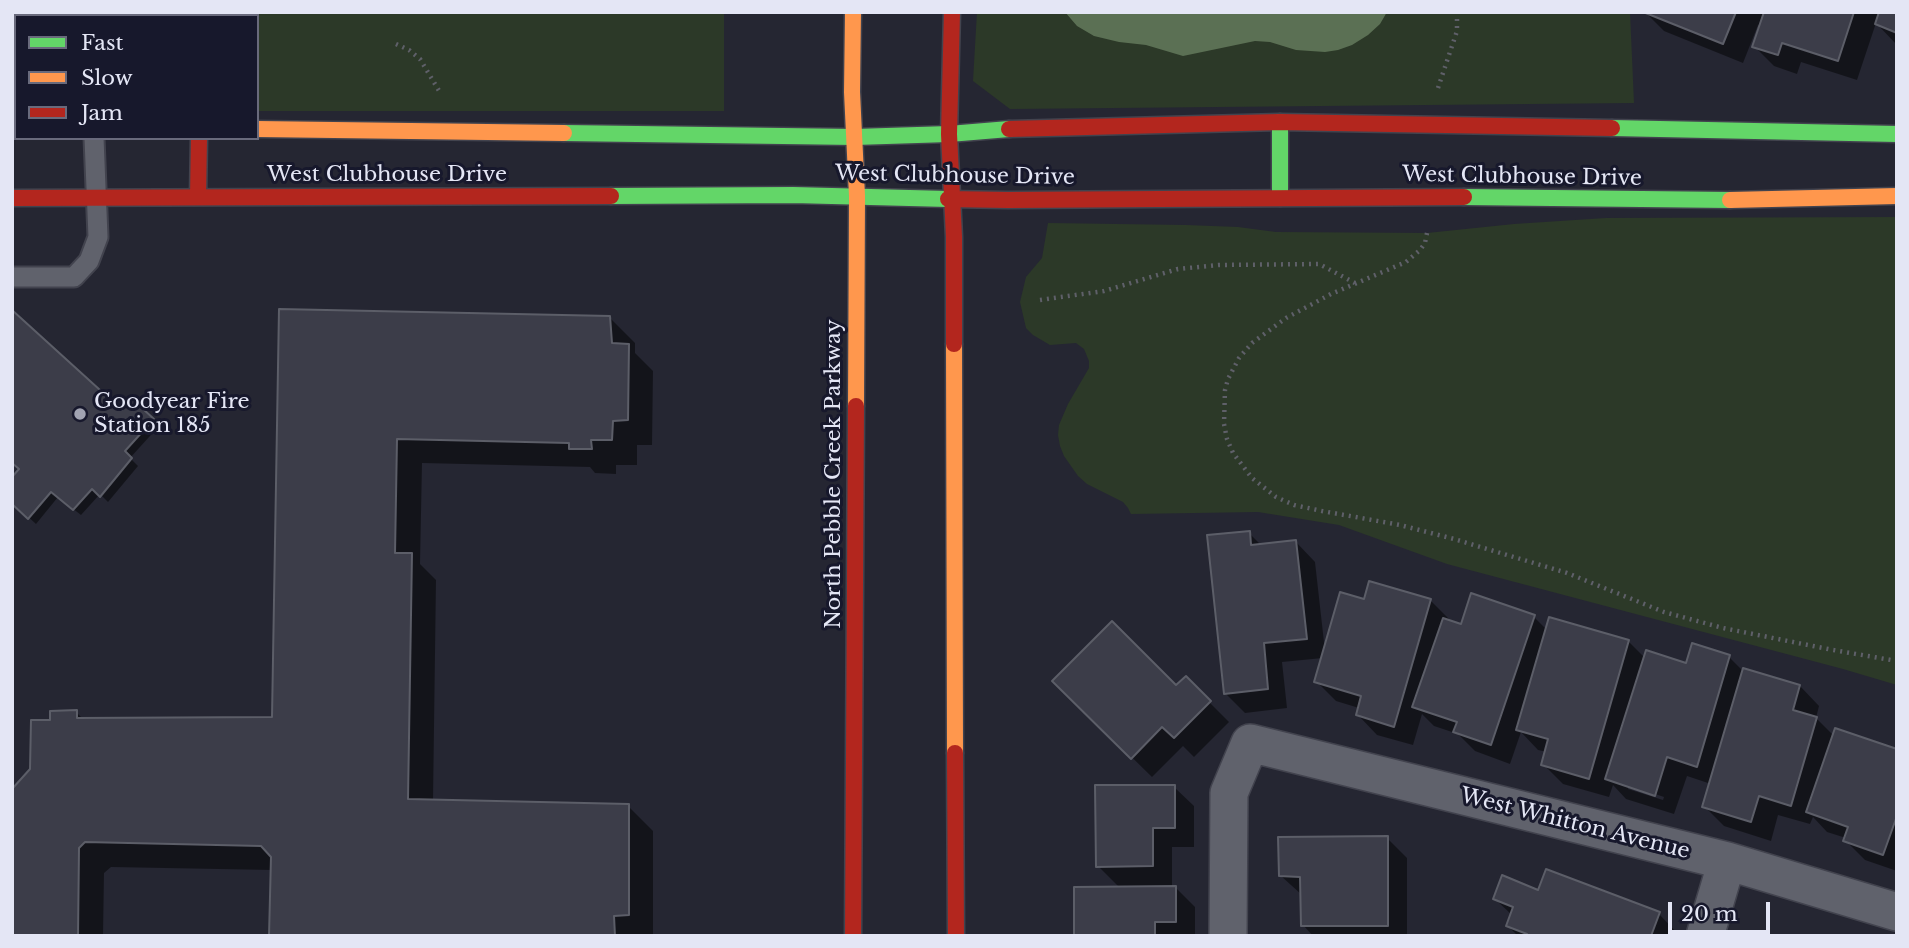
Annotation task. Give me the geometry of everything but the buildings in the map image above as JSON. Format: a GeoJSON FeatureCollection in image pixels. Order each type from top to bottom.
{"type":"FeatureCollection","features":[{"type":"Feature","properties":{"kind":"street","name":"North Pebble Creek Parkway"},"geometry":{"type":"LineString","coordinates":[[853,12],[852,92],[857,196],[853,936]]}},
{"type":"Feature","properties":{"kind":"street"},"geometry":{"type":"LineString","coordinates":[[952,12],[949,134],[952,198],[956,936]]}},
{"type":"Feature","properties":{"kind":"street","name":"West Clubhouse Drive"},"geometry":{"type":"LineString","coordinates":[[259,129],[855,137],[1280,122],[1897,134]]}},
{"type":"Feature","properties":{"kind":"street"},"geometry":{"type":"LineString","coordinates":[[1280,122],[1280,198]]}},
{"type":"Feature","properties":{"kind":"street"},"geometry":{"type":"LineString","coordinates":[[198,197],[199,140]]}},
{"type":"Feature","properties":{"kind":"street","name":"West Clubhouse Drive"},"geometry":{"type":"LineString","coordinates":[[12,198],[857,196],[1022,200],[1430,197],[1718,200],[1897,196]]}},
{"type":"Feature","properties":{"kind":"street","name":"West Whitton Avenue"},"geometry":{"type":"LineString","coordinates":[[1228,936],[1229,793],[1250,743],[1727,861],[1897,912]]}},
{"type":"Feature","properties":{"kind":"street"},"geometry":{"type":"LineString","coordinates":[[1705,936],[1727,861]]}},
{"type":"Feature","properties":{"kind":"lane"},"geometry":{"type":"LineString","coordinates":[[12,277],[74,277],[89,261],[98,237],[94,140]]}},
{"type":"Feature","properties":{"kind":"path"},"geometry":{"type":"LineString","coordinates":[[1435,125],[1436,94],[1457,31],[1457,12]]}},
{"type":"Feature","properties":{"kind":"path"},"geometry":{"type":"LineString","coordinates":[[396,44],[420,59],[441,94]]}},
{"type":"Feature","properties":{"kind":"path"},"geometry":{"type":"LineString","coordinates":[[1430,197],[1425,243],[1406,262],[1307,306],[1252,342],[1238,358],[1225,390],[1224,415],[1230,446],[1252,478],[1276,497],[1303,507],[1401,525],[1454,539],[1567,573],[1664,612],[1723,628],[1897,661]]}},
{"type":"Feature","properties":{"kind":"path"},"geometry":{"type":"LineString","coordinates":[[1040,300],[1104,291],[1178,269],[1219,265],[1319,264],[1355,283]]}},
{"type":"Feature","properties":{"kind":"shaded area"},"geometry":{"type":"Polygon","coordinates":[[[12,12],[724,12],[724,111],[259,111],[259,14],[14,14],[12,110],[12,12]]]}},
{"type":"Feature","properties":{"kind":"shaded area"},"geometry":{"type":"Polygon","coordinates":[[[977,12],[1630,12],[1634,103],[1010,109],[973,81],[977,12]]]}},
{"type":"Feature","properties":{"kind":"shaded area"},"geometry":{"type":"Polygon","coordinates":[[[1065,12],[1387,12],[1380,24],[1368,35],[1338,50],[1296,50],[1270,42],[1255,41],[1183,56],[1146,45],[1094,36],[1077,26],[1065,12]]]}},
{"type":"Feature","properties":{"kind":"shaded area"},"geometry":{"type":"Polygon","coordinates":[[[1897,217],[1897,685],[1447,564],[1339,525],[1258,512],[1131,514],[1123,502],[1087,484],[1078,476],[1060,446],[1059,425],[1089,368],[1084,349],[1076,343],[1050,345],[1033,335],[1026,328],[1020,302],[1026,277],[1042,258],[1048,223],[1238,227],[1276,232],[1427,233],[1606,218],[1897,217]]]}},
{"type":"Feature","properties":{"kind":"traffic: fast"},"geometry":{"type":"LineString","coordinates":[[1280,122],[1280,198]]}},
{"type":"Feature","properties":{"kind":"traffic: fast"},"geometry":{"type":"LineString","coordinates":[[1612,128],[1897,134]]}},
{"type":"Feature","properties":{"kind":"traffic: fast"},"geometry":{"type":"LineString","coordinates":[[564,133],[855,137],[1009,129]]}},
{"type":"Feature","properties":{"kind":"traffic: fast"},"geometry":{"type":"LineString","coordinates":[[611,196],[793,195],[948,199]]}},
{"type":"Feature","properties":{"kind":"traffic: fast"},"geometry":{"type":"LineString","coordinates":[[1464,197],[1730,200]]}},
{"type":"Feature","properties":{"kind":"traffic: slow"},"geometry":{"type":"LineString","coordinates":[[853,12],[852,92],[857,196],[856,406]]}},
{"type":"Feature","properties":{"kind":"traffic: slow"},"geometry":{"type":"LineString","coordinates":[[259,129],[564,133]]}},
{"type":"Feature","properties":{"kind":"traffic: slow"},"geometry":{"type":"LineString","coordinates":[[1730,200],[1897,196]]}},
{"type":"Feature","properties":{"kind":"traffic: slow"},"geometry":{"type":"LineString","coordinates":[[954,344],[955,753]]}},
{"type":"Feature","properties":{"kind":"traffic: jam"},"geometry":{"type":"LineString","coordinates":[[952,12],[949,134],[954,237],[954,344]]}},
{"type":"Feature","properties":{"kind":"traffic: jam"},"geometry":{"type":"LineString","coordinates":[[1009,129],[1280,122],[1612,128]]}},
{"type":"Feature","properties":{"kind":"traffic: jam"},"geometry":{"type":"LineString","coordinates":[[198,197],[199,140]]}},
{"type":"Feature","properties":{"kind":"traffic: jam"},"geometry":{"type":"LineString","coordinates":[[12,198],[611,196]]}},
{"type":"Feature","properties":{"kind":"traffic: jam"},"geometry":{"type":"LineString","coordinates":[[948,199],[1464,197]]}},
{"type":"Feature","properties":{"kind":"traffic: jam"},"geometry":{"type":"LineString","coordinates":[[853,936],[856,406]]}},
{"type":"Feature","properties":{"kind":"traffic: jam"},"geometry":{"type":"LineString","coordinates":[[955,753],[956,936]]}},
{"type":"Feature","properties":{"kind":"place","name":"Goodyear Fire Station 185"},"geometry":{"type":"Point","coordinates":[80,414]}}]}
